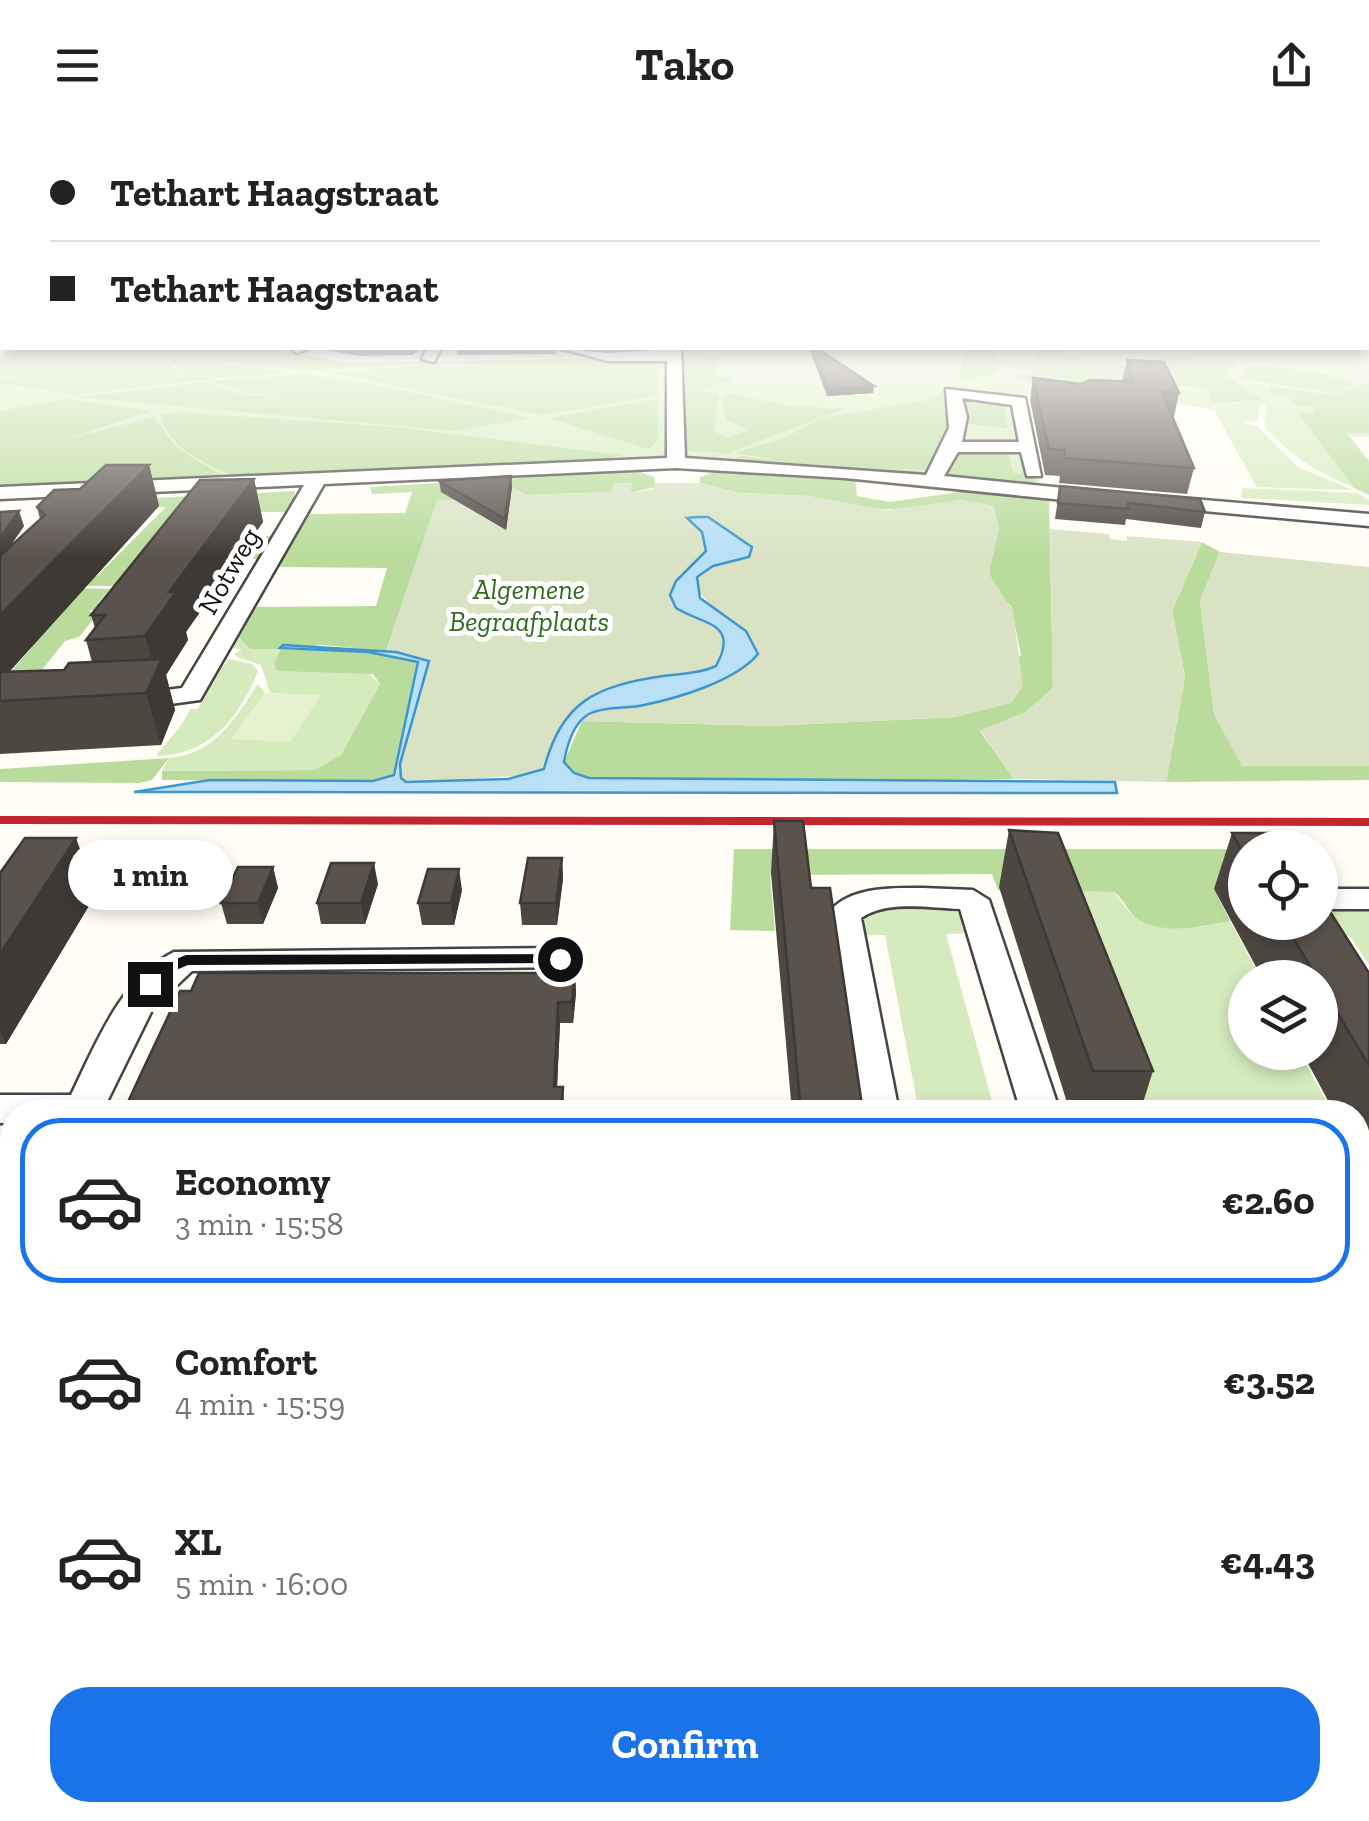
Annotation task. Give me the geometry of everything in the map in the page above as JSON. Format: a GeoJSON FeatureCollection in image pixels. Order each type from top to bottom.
{"type":"FeatureCollection","features":[{"type":"Feature","properties":{"kind":"street"},"geometry":{"type":"LineString","coordinates":[[675,400],[676,463]]}},
{"type":"Feature","properties":{"kind":"street"},"geometry":{"type":"LineString","coordinates":[[931,482],[953,447],[962,412],[956,400]]}},
{"type":"Feature","properties":{"kind":"street"},"geometry":{"type":"LineString","coordinates":[[1018,400],[1034,472]]}},
{"type":"Feature","properties":{"kind":"street"},"geometry":{"type":"LineString","coordinates":[[953,447],[1029,447]]}},
{"type":"Feature","properties":{"kind":"street"},"geometry":{"type":"LineString","coordinates":[[0,493],[676,463],[753,465],[1369,520]]}},
{"type":"Feature","properties":{"kind":"street","name":"Notweg"},"geometry":{"type":"LineString","coordinates":[[108,703],[191,695],[318,478]]}},
{"type":"Feature","properties":{"kind":"street"},"geometry":{"type":"LineString","coordinates":[[1234,487],[1235,510]]}},
{"type":"Feature","properties":{"kind":"street"},"geometry":{"type":"LineString","coordinates":[[0,512],[73,509],[90,489]]}},
{"type":"Feature","properties":{"kind":"street"},"geometry":{"type":"LineString","coordinates":[[1338,899],[1369,899]]}},
{"type":"Feature","properties":{"kind":"street"},"geometry":{"type":"LineString","coordinates":[[876,1100],[844,914],[852,905],[870,900],[972,900],[1037,1100]]}},
{"type":"Feature","properties":{"kind":"street"},"geometry":{"type":"LineString","coordinates":[[89,1100],[150,984],[173,964],[186,960],[560,959]]}},
{"type":"Feature","properties":{"kind":"green space"},"geometry":{"type":"Polygon","coordinates":[[[0,400],[1018,400],[1041,488],[847,466],[674,460],[0,490],[0,400]]]}},
{"type":"Feature","properties":{"kind":"green space"},"geometry":{"type":"Polygon","coordinates":[[[73,400],[151,411],[60,441],[154,417],[176,447],[220,475],[0,487],[0,447],[30,445],[0,446],[0,411],[73,400]]]}},
{"type":"Feature","properties":{"kind":"green space"},"geometry":{"type":"Polygon","coordinates":[[[109,400],[447,400],[531,418],[454,431],[109,400]]]}},
{"type":"Feature","properties":{"kind":"green space"},"geometry":{"type":"Polygon","coordinates":[[[466,400],[630,400],[542,415],[466,400]]]}},
{"type":"Feature","properties":{"kind":"green space"},"geometry":{"type":"Polygon","coordinates":[[[657,400],[658,440],[648,449],[549,418],[657,400]]]}},
{"type":"Feature","properties":{"kind":"green space"},"geometry":{"type":"Polygon","coordinates":[[[683,400],[718,400],[714,431],[727,438],[748,430],[726,419],[722,400],[844,409],[728,453],[685,451],[683,400]]]}},
{"type":"Feature","properties":{"kind":"green space"},"geometry":{"type":"Polygon","coordinates":[[[950,400],[956,427],[931,470],[884,468],[931,472],[928,476],[735,461],[738,456],[777,460],[735,453],[782,439],[822,418],[950,400]]]}},
{"type":"Feature","properties":{"kind":"green space"},"geometry":{"type":"Polygon","coordinates":[[[960,400],[1004,402],[1007,428],[966,424],[960,400]]]}},
{"type":"Feature","properties":{"kind":"green space"},"geometry":{"type":"Polygon","coordinates":[[[1128,400],[1369,400],[1369,437],[1315,435],[1354,488],[1305,462],[1274,437],[1264,426],[1266,405],[1261,405],[1257,421],[1243,422],[1258,427],[1298,467],[1353,490],[1257,487],[1214,410],[1128,400]]]}},
{"type":"Feature","properties":{"kind":"green space"},"geometry":{"type":"Polygon","coordinates":[[[1291,400],[1369,400],[1369,433],[1347,433],[1369,461],[1369,495],[1354,488],[1298,413],[1316,413],[1312,407],[1296,406],[1291,400]]]}},
{"type":"Feature","properties":{"kind":"green space"},"geometry":{"type":"Polygon","coordinates":[[[177,412],[396,427],[622,455],[600,460],[235,476],[201,461],[180,446],[161,415],[177,412]]]}},
{"type":"Feature","properties":{"kind":"green space"},"geometry":{"type":"Polygon","coordinates":[[[1007,448],[1013,473],[1031,474],[1037,488],[943,478],[955,451],[1007,448]]]}},
{"type":"Feature","properties":{"kind":"green space"},"geometry":{"type":"Polygon","coordinates":[[[629,468],[654,477],[656,487],[629,493],[632,484],[612,492],[526,495],[498,480],[629,468]]]}},
{"type":"Feature","properties":{"kind":"green space"},"geometry":{"type":"Polygon","coordinates":[[[725,468],[819,479],[855,477],[857,496],[890,502],[972,490],[1049,498],[1053,688],[1026,712],[980,731],[1014,779],[786,782],[589,778],[574,773],[564,762],[582,721],[769,726],[956,717],[1021,655],[1011,606],[996,592],[989,574],[994,506],[960,500],[918,509],[874,509],[808,496],[739,493],[700,483],[700,477],[725,468]]]}},
{"type":"Feature","properties":{"kind":"green space","name":"Algemene Begraafplaats"},"geometry":{"type":"Polygon","coordinates":[[[498,480],[527,495],[611,492],[615,483],[633,483],[630,493],[654,489],[655,483],[700,483],[739,493],[809,496],[888,510],[960,500],[994,506],[999,528],[989,574],[1013,611],[1023,686],[1011,703],[956,717],[769,726],[582,721],[602,711],[642,706],[704,687],[735,672],[758,654],[696,589],[697,577],[713,566],[745,559],[747,544],[707,517],[702,532],[706,551],[676,581],[685,614],[713,624],[724,639],[716,666],[619,685],[585,701],[560,728],[544,769],[531,775],[406,783],[401,778],[400,764],[428,664],[427,659],[386,651],[437,500],[475,499],[498,480]]]}},
{"type":"Feature","properties":{"kind":"green space"},"geometry":{"type":"Polygon","coordinates":[[[471,481],[468,500],[437,501],[386,651],[323,645],[282,649],[368,652],[418,662],[395,775],[373,781],[162,780],[162,771],[315,770],[341,755],[380,684],[373,674],[277,671],[274,664],[281,649],[250,649],[239,637],[256,607],[376,606],[387,568],[278,567],[309,514],[405,513],[412,492],[372,494],[370,487],[471,481]]]}},
{"type":"Feature","properties":{"kind":"green space"},"geometry":{"type":"Polygon","coordinates":[[[1243,488],[1357,493],[1369,500],[1369,505],[1241,498],[1243,488]]]}},
{"type":"Feature","properties":{"kind":"green space"},"geometry":{"type":"Polygon","coordinates":[[[295,491],[294,496],[299,496],[290,512],[252,512],[186,549],[256,549],[264,536],[275,536],[262,559],[151,559],[199,496],[295,491]]]}},
{"type":"Feature","properties":{"kind":"green space"},"geometry":{"type":"Polygon","coordinates":[[[193,496],[113,586],[72,586],[82,576],[97,576],[166,507],[109,506],[92,501],[193,496]]]}},
{"type":"Feature","properties":{"kind":"green space"},"geometry":{"type":"Polygon","coordinates":[[[1050,529],[1109,534],[1110,539],[1127,541],[1127,536],[1202,542],[1172,611],[1185,677],[1166,782],[1014,779],[980,730],[1026,712],[1053,688],[1050,529]]]}},
{"type":"Feature","properties":{"kind":"green space"},"geometry":{"type":"Polygon","coordinates":[[[1202,542],[1220,552],[1200,601],[1214,714],[1242,765],[1369,766],[1369,780],[1166,782],[1185,677],[1172,611],[1202,542]]]}},
{"type":"Feature","properties":{"kind":"green space"},"geometry":{"type":"Polygon","coordinates":[[[1220,552],[1369,567],[1369,766],[1242,766],[1214,714],[1200,601],[1220,552]]]}},
{"type":"Feature","properties":{"kind":"green space"},"geometry":{"type":"Polygon","coordinates":[[[270,572],[276,572],[239,637],[250,649],[282,649],[278,671],[366,671],[380,684],[341,755],[316,770],[162,771],[169,758],[199,750],[222,733],[258,684],[265,693],[232,738],[320,696],[270,693],[261,665],[237,657],[234,654],[242,650],[227,646],[270,572]]]}},
{"type":"Feature","properties":{"kind":"green space"},"geometry":{"type":"Polygon","coordinates":[[[70,588],[110,589],[98,603],[101,607],[89,611],[96,616],[79,637],[65,641],[38,675],[0,683],[29,651],[70,588]]]}},
{"type":"Feature","properties":{"kind":"green space"},"geometry":{"type":"Polygon","coordinates":[[[224,658],[252,664],[258,671],[242,704],[207,741],[175,754],[156,756],[190,709],[198,709],[214,674],[228,661],[224,658]]]}},
{"type":"Feature","properties":{"kind":"green space"},"geometry":{"type":"Polygon","coordinates":[[[265,693],[321,695],[290,742],[231,739],[265,693]]]}},
{"type":"Feature","properties":{"kind":"green space"},"geometry":{"type":"Polygon","coordinates":[[[169,758],[152,780],[139,783],[0,782],[0,769],[169,758]]]}},
{"type":"Feature","properties":{"kind":"green space"},"geometry":{"type":"Polygon","coordinates":[[[734,849],[1226,849],[1228,853],[1228,891],[1215,891],[1228,921],[1197,927],[1162,928],[1141,921],[1114,892],[998,890],[992,874],[770,875],[775,931],[730,930],[734,849]]]}},
{"type":"Feature","properties":{"kind":"green space"},"geometry":{"type":"Polygon","coordinates":[[[1044,890],[1114,892],[1130,913],[1200,927],[1228,921],[1228,940],[1240,940],[1251,960],[1228,960],[1228,1070],[1309,1070],[1325,1100],[1121,1100],[1044,890]]]}},
{"type":"Feature","properties":{"kind":"green space"},"geometry":{"type":"Polygon","coordinates":[[[1369,903],[1369,965],[1350,936],[1338,936],[1338,905],[1369,903]]]}},
{"type":"Feature","properties":{"kind":"green space"},"geometry":{"type":"Polygon","coordinates":[[[880,908],[949,909],[966,916],[974,933],[946,934],[992,1100],[917,1100],[885,935],[863,935],[860,922],[880,908]]]}},
{"type":"Feature","properties":{"kind":"water"},"geometry":{"type":"Polygon","coordinates":[[[708,517],[752,547],[749,557],[713,566],[697,577],[700,598],[746,631],[758,654],[736,672],[689,693],[589,714],[575,729],[567,749],[564,762],[574,773],[589,778],[1115,782],[1117,793],[134,792],[210,780],[373,781],[394,775],[418,662],[368,652],[280,648],[283,645],[396,652],[429,661],[400,764],[401,778],[406,782],[508,779],[544,769],[560,728],[584,701],[618,685],[716,666],[724,641],[721,633],[676,608],[670,595],[676,581],[706,551],[702,532],[687,518],[708,517]]]}},
{"type":"Feature","properties":{"kind":"building"},"geometry":{"type":"Polygon","coordinates":[[[1038,400],[1165,400],[1194,468],[1064,458],[1065,450],[1049,449],[1038,400]]]}},
{"type":"Feature","properties":{"kind":"building"},"geometry":{"type":"Polygon","coordinates":[[[106,465],[149,465],[0,615],[0,556],[45,515],[37,507],[54,490],[80,489],[106,465]]]}},
{"type":"Feature","properties":{"kind":"building"},"geometry":{"type":"Polygon","coordinates":[[[511,476],[505,519],[439,481],[511,476]]]}},
{"type":"Feature","properties":{"kind":"building"},"geometry":{"type":"Polygon","coordinates":[[[254,479],[169,592],[176,592],[145,636],[86,640],[105,615],[91,615],[200,480],[254,479]]]}},
{"type":"Feature","properties":{"kind":"building"},"geometry":{"type":"Polygon","coordinates":[[[1060,486],[1200,499],[1205,512],[1128,503],[1128,509],[1058,503],[1060,486]]]}},
{"type":"Feature","properties":{"kind":"building"},"geometry":{"type":"Polygon","coordinates":[[[19,511],[1,537],[0,538],[0,512],[19,511]]]}},
{"type":"Feature","properties":{"kind":"building"},"geometry":{"type":"Polygon","coordinates":[[[162,659],[146,693],[0,701],[0,672],[64,670],[69,663],[162,659]]]}},
{"type":"Feature","properties":{"kind":"building"},"geometry":{"type":"Polygon","coordinates":[[[774,821],[803,821],[811,888],[830,888],[861,1100],[800,1100],[774,821]]]}},
{"type":"Feature","properties":{"kind":"building"},"geometry":{"type":"Polygon","coordinates":[[[1009,830],[1058,833],[1153,1071],[1093,1071],[1009,830]]]}},
{"type":"Feature","properties":{"kind":"building"},"geometry":{"type":"Polygon","coordinates":[[[25,838],[76,838],[0,954],[0,873],[25,838]]]}},
{"type":"Feature","properties":{"kind":"building"},"geometry":{"type":"Polygon","coordinates":[[[528,858],[562,858],[556,903],[520,903],[528,858]]]}},
{"type":"Feature","properties":{"kind":"building"},"geometry":{"type":"Polygon","coordinates":[[[331,863],[374,863],[361,903],[317,903],[331,863]]]}},
{"type":"Feature","properties":{"kind":"building"},"geometry":{"type":"Polygon","coordinates":[[[238,867],[273,867],[258,903],[221,903],[238,867]]]}},
{"type":"Feature","properties":{"kind":"building"},"geometry":{"type":"Polygon","coordinates":[[[428,869],[459,869],[451,903],[418,903],[428,869]]]}},
{"type":"Feature","properties":{"kind":"building"},"geometry":{"type":"Polygon","coordinates":[[[1338,924],[1369,973],[1369,1066],[1338,1013],[1338,960],[1306,960],[1295,940],[1338,940],[1338,924]]]}},
{"type":"Feature","properties":{"kind":"building"},"geometry":{"type":"Polygon","coordinates":[[[199,973],[575,973],[572,1002],[558,1002],[554,1087],[563,1087],[562,1100],[129,1100],[180,991],[191,991],[199,973]]]}},
{"type":"Feature","properties":{"kind":"railway"},"geometry":{"type":"LineString","coordinates":[[0,820],[1369,822]]}},
{"type":"Feature","properties":{"kind":"route"},"geometry":{"type":"LineString","coordinates":[[150,984],[161,970],[186,960],[560,959]]}}]}
